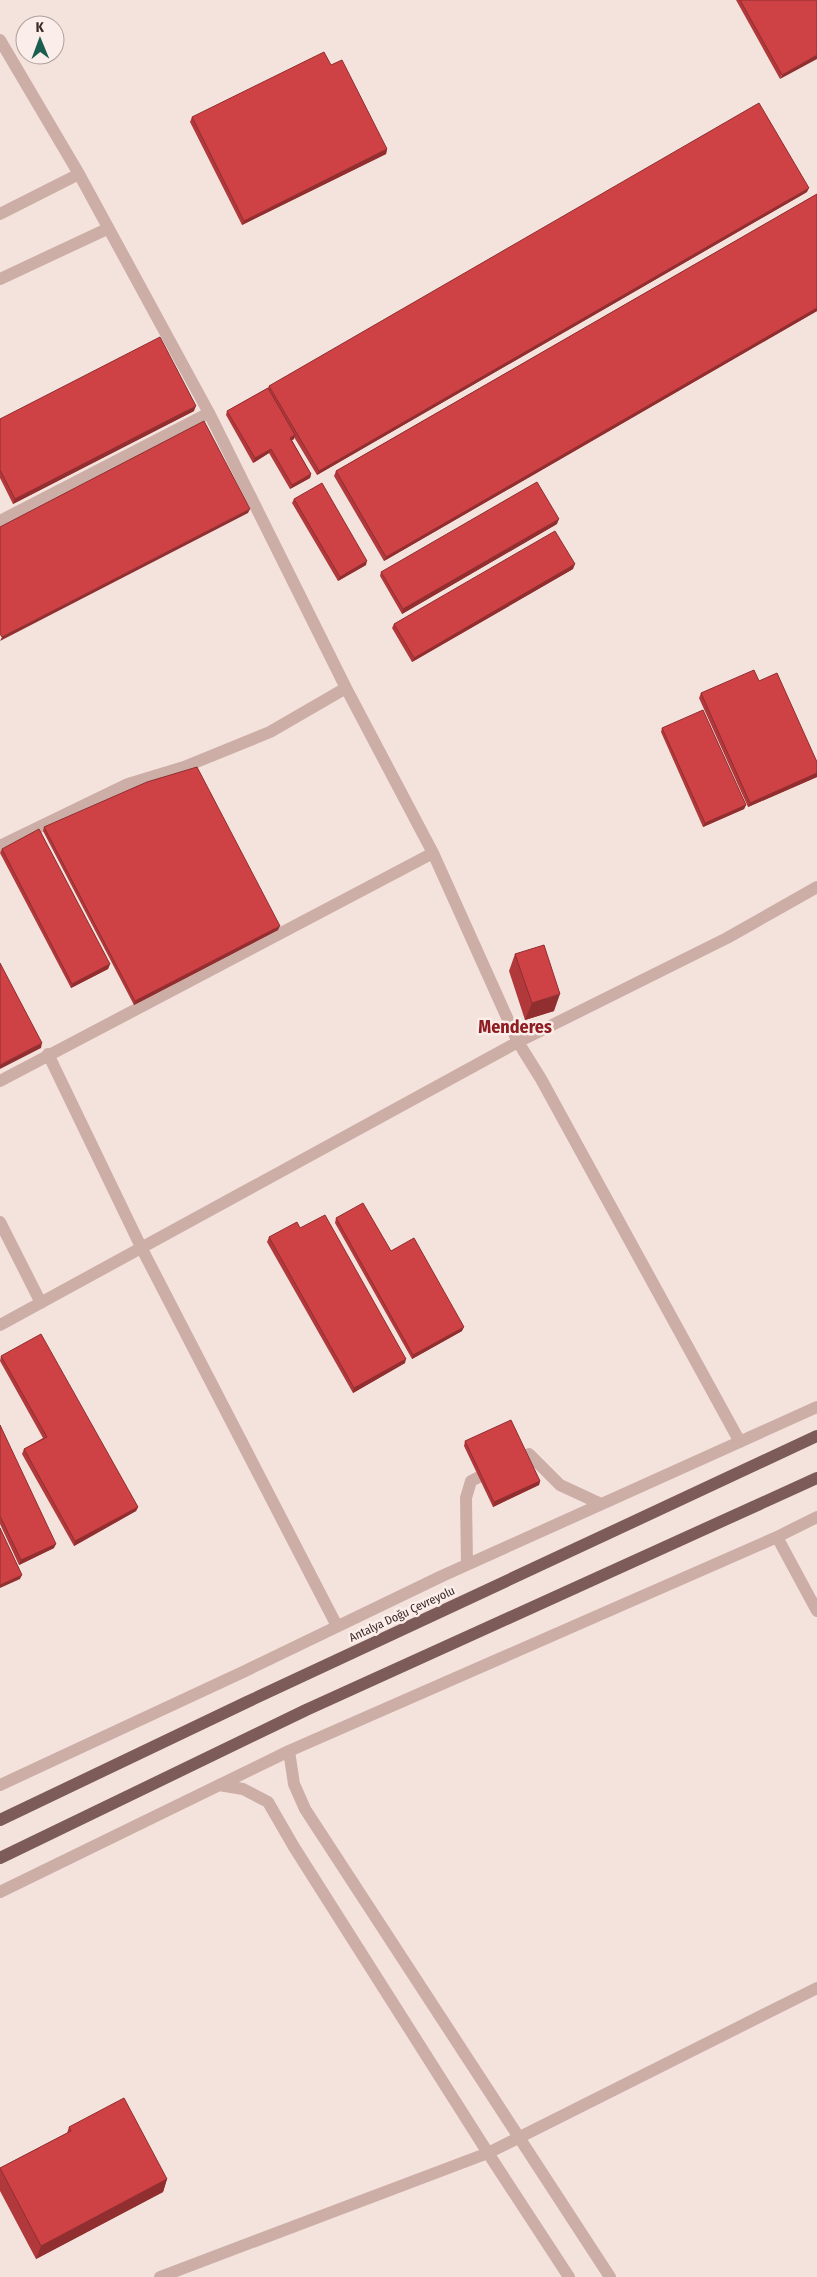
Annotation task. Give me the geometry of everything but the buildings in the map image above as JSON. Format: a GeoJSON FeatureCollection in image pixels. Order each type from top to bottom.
{"type":"FeatureCollection","features":[{"type":"Feature","properties":{"kind":"main road","name":"Antalya Doğu Çevreyolu"},"geometry":{"type":"LineString","coordinates":[[0,1820],[238,1706],[817,1436]]}},
{"type":"Feature","properties":{"kind":"main road"},"geometry":{"type":"LineString","coordinates":[[0,1858],[306,1710],[817,1478]]}},
{"type":"Feature","properties":{"kind":"street"},"geometry":{"type":"LineString","coordinates":[[0,40],[79,174],[107,229],[210,413],[346,688],[433,853],[518,1042],[542,1079],[740,1442]]}},
{"type":"Feature","properties":{"kind":"street"},"geometry":{"type":"LineString","coordinates":[[0,214],[79,174]]}},
{"type":"Feature","properties":{"kind":"street"},"geometry":{"type":"LineString","coordinates":[[0,279],[107,229]]}},
{"type":"Feature","properties":{"kind":"street"},"geometry":{"type":"LineString","coordinates":[[0,521],[210,413]]}},
{"type":"Feature","properties":{"kind":"street"},"geometry":{"type":"LineString","coordinates":[[0,846],[128,784],[184,767],[270,732],[346,688]]}},
{"type":"Feature","properties":{"kind":"street"},"geometry":{"type":"LineString","coordinates":[[0,1081],[48,1054],[433,853]]}},
{"type":"Feature","properties":{"kind":"street"},"geometry":{"type":"LineString","coordinates":[[0,1325],[518,1042],[727,938],[817,887]]}},
{"type":"Feature","properties":{"kind":"street"},"geometry":{"type":"LineString","coordinates":[[48,1054],[142,1249],[337,1626]]}},
{"type":"Feature","properties":{"kind":"street"},"geometry":{"type":"LineString","coordinates":[[0,1222],[41,1303]]}},
{"type":"Feature","properties":{"kind":"street"},"geometry":{"type":"LineString","coordinates":[[0,1785],[467,1564],[817,1407]]}},
{"type":"Feature","properties":{"kind":"street"},"geometry":{"type":"LineString","coordinates":[[525,1456],[529,1454],[560,1485],[601,1504]]}},
{"type":"Feature","properties":{"kind":"street"},"geometry":{"type":"LineString","coordinates":[[467,1564],[466,1498],[472,1481],[479,1478]]}},
{"type":"Feature","properties":{"kind":"street"},"geometry":{"type":"LineString","coordinates":[[0,1892],[289,1751],[777,1537],[817,1517]]}},
{"type":"Feature","properties":{"kind":"street"},"geometry":{"type":"LineString","coordinates":[[777,1537],[817,1611]]}},
{"type":"Feature","properties":{"kind":"street"},"geometry":{"type":"LineString","coordinates":[[289,1751],[294,1784],[305,1809],[610,2277]]}},
{"type":"Feature","properties":{"kind":"street"},"geometry":{"type":"LineString","coordinates":[[219,1785],[243,1789],[268,1802],[294,1847],[569,2277]]}},
{"type":"Feature","properties":{"kind":"street"},"geometry":{"type":"LineString","coordinates":[[160,2277],[488,2153],[817,1988]]}},
{"type":"Feature","properties":{"kind":"district","name":"Menderes"},"geometry":{"type":"Point","coordinates":[515,1027]}}]}
